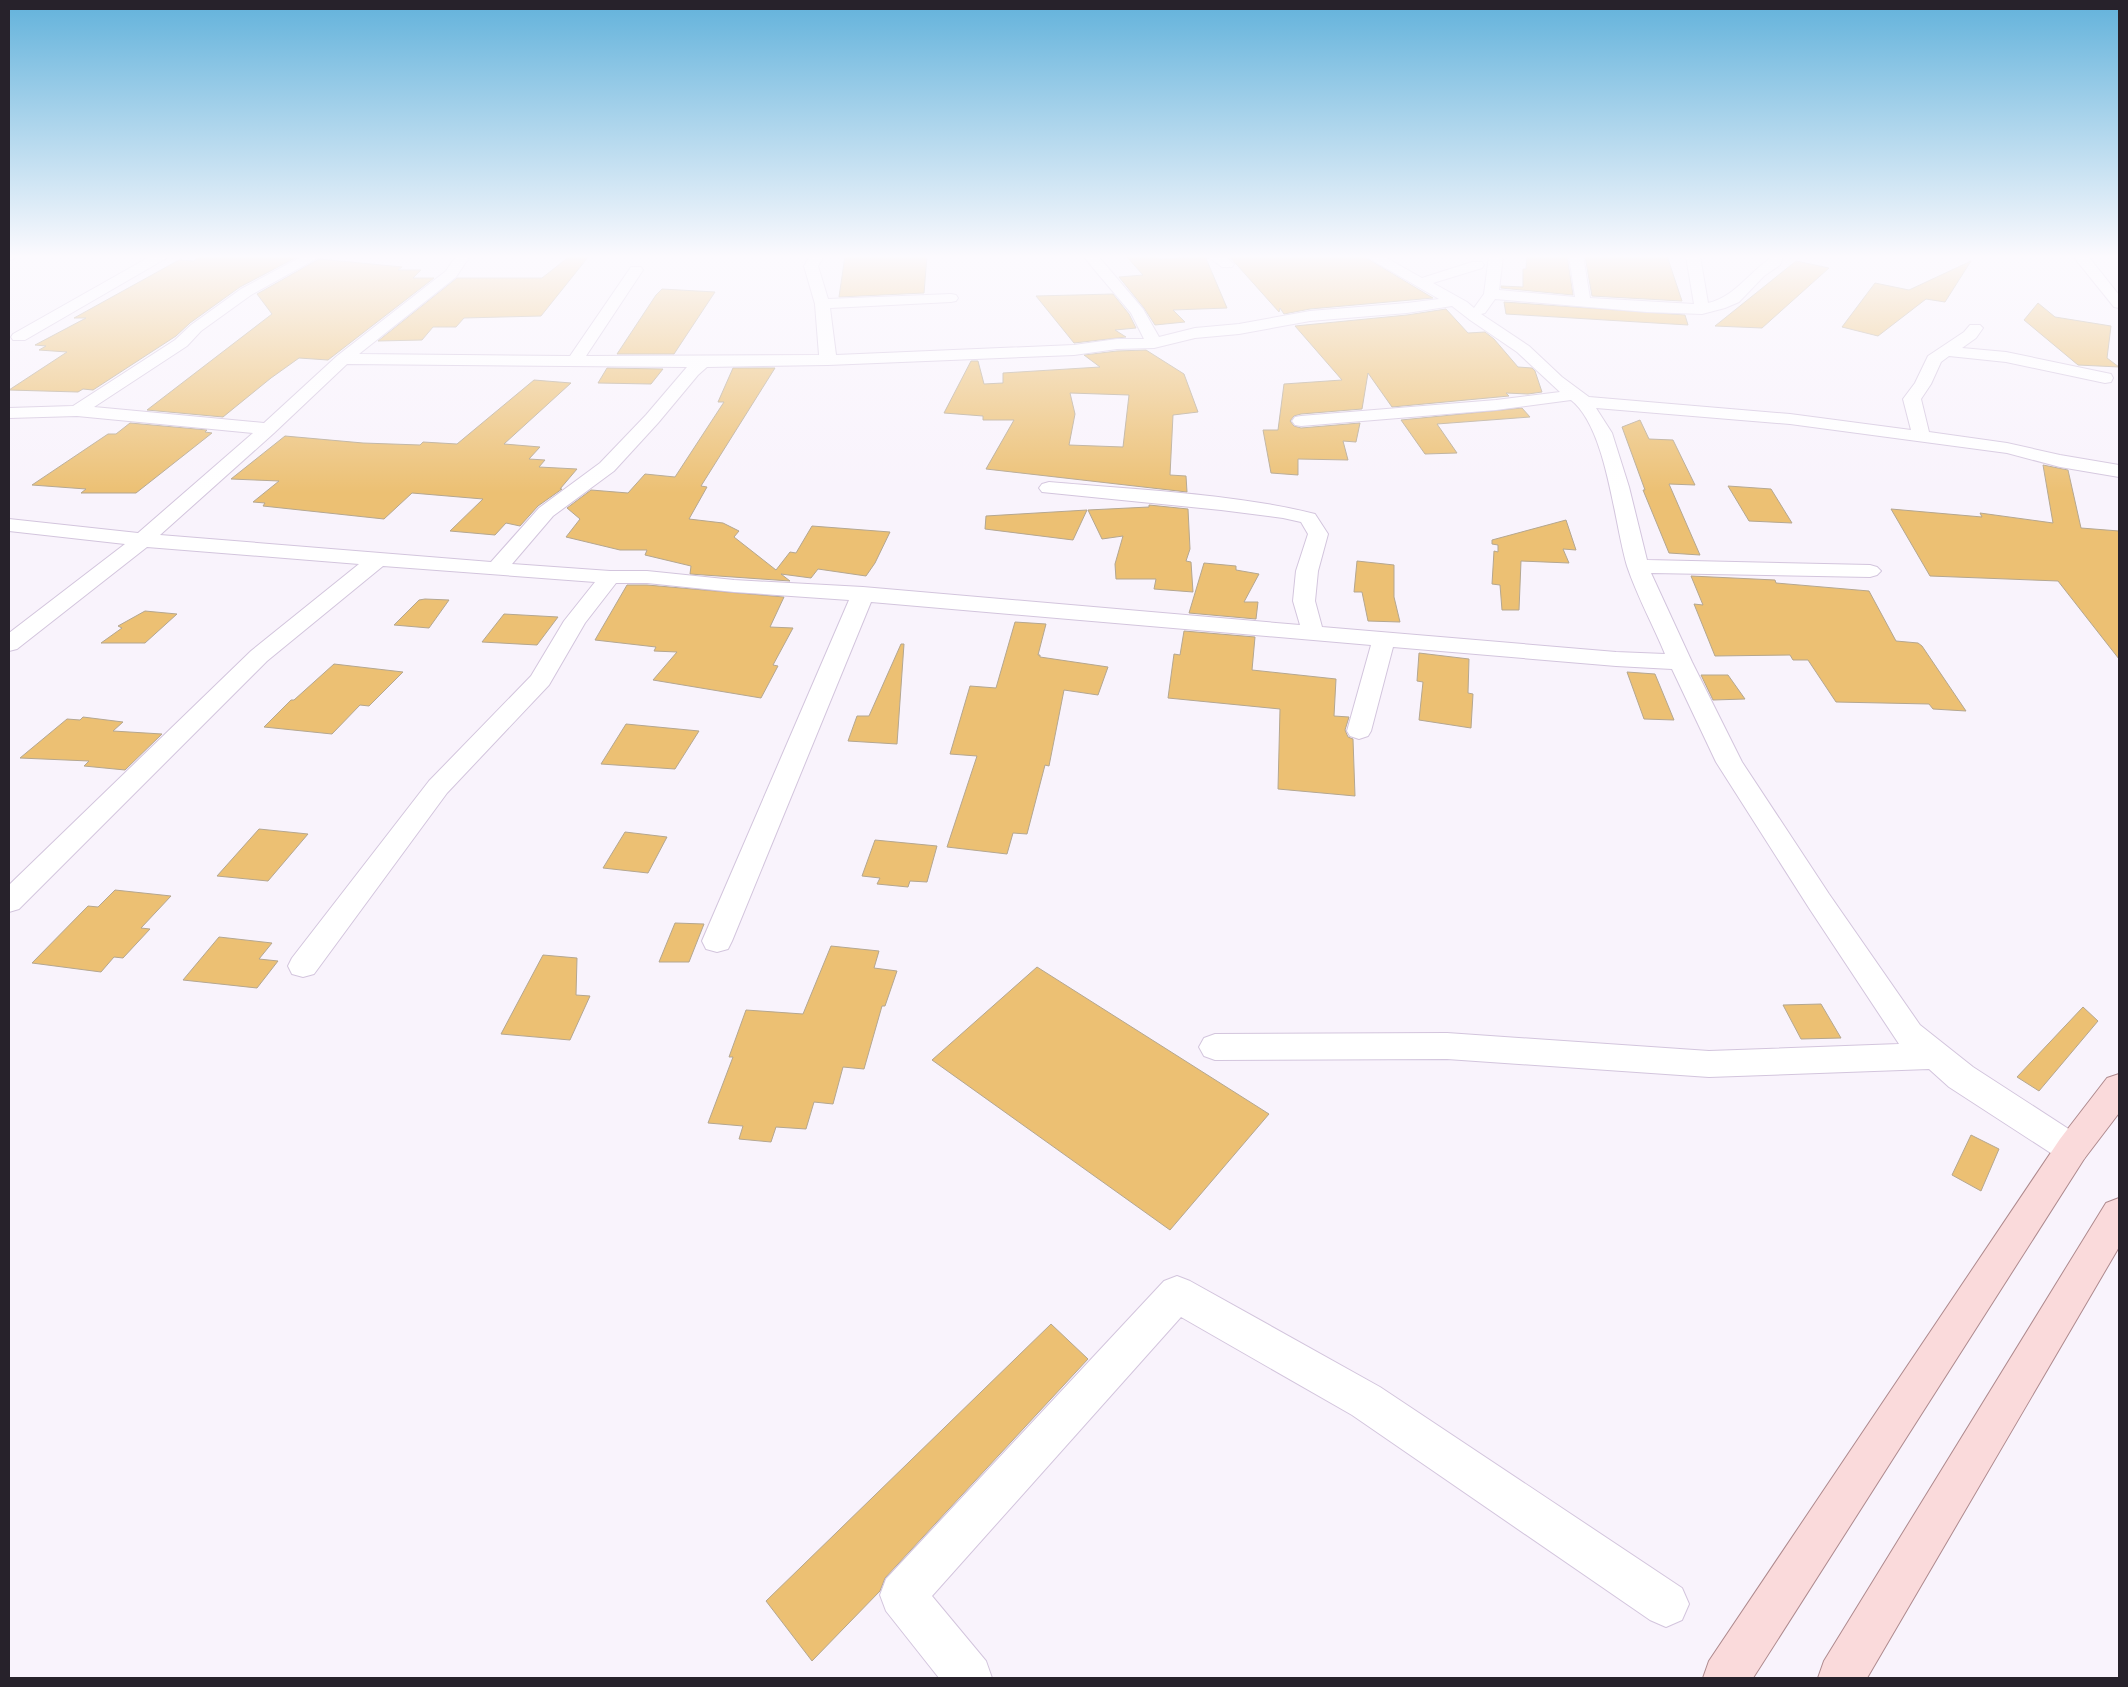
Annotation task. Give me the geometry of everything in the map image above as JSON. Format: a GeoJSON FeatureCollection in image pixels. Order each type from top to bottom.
{"type":"FeatureCollection","features":[{"type":"Feature","properties":{"kind":"main road"},"geometry":{"type":"LineString","coordinates":[[1726,1678],[2072,1148],[2119,1088]]}},
{"type":"Feature","properties":{"kind":"main road"},"geometry":{"type":"LineString","coordinates":[[1841,1678],[2119,1214]]}},
{"type":"Feature","properties":{"kind":"street"},"geometry":{"type":"LineString","coordinates":[[78,411],[181,342],[189,335]]}},
{"type":"Feature","properties":{"kind":"street"},"geometry":{"type":"LineString","coordinates":[[9,644],[143,540],[268,430],[343,360],[375,335]]}},
{"type":"Feature","properties":{"kind":"street"},"geometry":{"type":"LineString","coordinates":[[575,360],[592,335]]}},
{"type":"Feature","properties":{"kind":"street"},"geometry":{"type":"LineString","coordinates":[[825,335],[828,360]]}},
{"type":"Feature","properties":{"kind":"street"},"geometry":{"type":"LineString","coordinates":[[1150,335],[1154,343]]}},
{"type":"Feature","properties":{"kind":"street"},"geometry":{"type":"LineString","coordinates":[[343,360],[703,362],[828,360],[1074,350],[1117,344],[1154,343],[1189,335]]}},
{"type":"Feature","properties":{"kind":"street"},"geometry":{"type":"LineString","coordinates":[[1502,335],[1524,349],[1556,382],[1579,398],[1606,440],[1638,566],[1680,662],[1729,762],[1909,1034],[1961,1077],[2072,1148]]}},
{"type":"Feature","properties":{"kind":"street"},"geometry":{"type":"LineString","coordinates":[[1922,438],[1912,399],[1923,384],[1934,359],[1970,335]]}},
{"type":"Feature","properties":{"kind":"street"},"geometry":{"type":"LineString","coordinates":[[1946,351],[2006,357],[2105,378]]}},
{"type":"Feature","properties":{"kind":"street"},"geometry":{"type":"LineString","coordinates":[[496,569],[546,512],[607,467],[652,419],[692,371],[703,362]]}},
{"type":"Feature","properties":{"kind":"street"},"geometry":{"type":"LineString","coordinates":[[1301,421],[1579,398],[1790,419],[2008,448],[2060,461],[2119,471]]}},
{"type":"Feature","properties":{"kind":"street"},"geometry":{"type":"LineString","coordinates":[[9,413],[78,411],[268,430]]}},
{"type":"Feature","properties":{"kind":"street"},"geometry":{"type":"LineString","coordinates":[[1049,488],[1220,504],[1283,512],[1308,518],[1318,534],[1307,571],[1304,601],[1313,633]]}},
{"type":"Feature","properties":{"kind":"street"},"geometry":{"type":"LineString","coordinates":[[9,526],[143,540],[496,569],[610,577],[647,577],[734,586],[864,594],[1129,615],[1616,659],[1680,662]]}},
{"type":"Feature","properties":{"kind":"street"},"geometry":{"type":"LineString","coordinates":[[9,902],[259,656],[379,559]]}},
{"type":"Feature","properties":{"kind":"street"},"geometry":{"type":"LineString","coordinates":[[1638,566],[1870,571]]}},
{"type":"Feature","properties":{"kind":"street"},"geometry":{"type":"LineString","coordinates":[[303,966],[438,787],[541,680],[575,621],[610,577]]}},
{"type":"Feature","properties":{"kind":"street"},"geometry":{"type":"LineString","coordinates":[[717,941],[864,594]]}},
{"type":"Feature","properties":{"kind":"street"},"geometry":{"type":"LineString","coordinates":[[1359,731],[1384,639]]}},
{"type":"Feature","properties":{"kind":"street"},"geometry":{"type":"LineString","coordinates":[[1215,1047],[1447,1046],[1709,1064],[1936,1056]]}},
{"type":"Feature","properties":{"kind":"street"},"geometry":{"type":"LineString","coordinates":[[969,1678],[902,1595],[1177,1294],[1366,1401],[1666,1604]]}},
{"type":"Feature","properties":{"kind":"building"},"geometry":{"type":"Polygon","coordinates":[[[54,335],[177,335],[93,390],[83,389],[78,392],[9,390],[67,352],[39,350],[46,346],[35,345],[54,335]]]}},
{"type":"Feature","properties":{"kind":"building"},"geometry":{"type":"Polygon","coordinates":[[[245,335],[361,335],[328,360],[299,358],[223,417],[147,410],[245,335]]]}},
{"type":"Feature","properties":{"kind":"building"},"geometry":{"type":"Polygon","coordinates":[[[386,335],[426,335],[422,340],[378,341],[386,335]]]}},
{"type":"Feature","properties":{"kind":"building"},"geometry":{"type":"Polygon","coordinates":[[[630,335],[687,335],[674,354],[617,354],[630,335]]]}},
{"type":"Feature","properties":{"kind":"building"},"geometry":{"type":"Polygon","coordinates":[[[1067,335],[1122,335],[1126,337],[1074,343],[1067,335]]]}},
{"type":"Feature","properties":{"kind":"building"},"geometry":{"type":"Polygon","coordinates":[[[1303,335],[1489,335],[1518,367],[1532,368],[1535,371],[1542,392],[1528,394],[1506,393],[1509,396],[1392,407],[1368,373],[1362,409],[1301,414],[1294,416],[1290,421],[1294,426],[1301,428],[1360,423],[1356,442],[1343,441],[1348,460],[1298,459],[1298,475],[1271,473],[1263,430],[1278,430],[1284,384],[1342,380],[1303,335]]]}},
{"type":"Feature","properties":{"kind":"building"},"geometry":{"type":"Polygon","coordinates":[[[2042,335],[2110,335],[2107,358],[2119,367],[2078,365],[2042,335]]]}},
{"type":"Feature","properties":{"kind":"building"},"geometry":{"type":"Polygon","coordinates":[[[1146,350],[1184,374],[1198,412],[1173,415],[1170,475],[1186,476],[1187,492],[986,469],[1014,420],[983,420],[983,416],[944,413],[971,361],[978,361],[984,384],[1003,383],[1003,373],[1100,367],[1084,355],[1146,350]],[[1070,393],[1075,414],[1069,445],[1123,447],[1129,395],[1070,393]]]}},
{"type":"Feature","properties":{"kind":"building"},"geometry":{"type":"Polygon","coordinates":[[[607,368],[663,369],[651,384],[598,383],[607,368]]]}},
{"type":"Feature","properties":{"kind":"building"},"geometry":{"type":"Polygon","coordinates":[[[733,368],[775,368],[701,486],[707,487],[689,519],[723,523],[739,531],[734,537],[776,570],[790,552],[796,553],[812,526],[890,532],[875,563],[866,576],[818,569],[811,578],[781,574],[790,581],[690,574],[691,566],[645,555],[647,550],[620,550],[566,537],[580,519],[567,508],[591,490],[628,493],[645,474],[675,477],[724,402],[718,402],[733,368]]]}},
{"type":"Feature","properties":{"kind":"building"},"geometry":{"type":"Polygon","coordinates":[[[534,380],[571,383],[504,444],[540,447],[529,459],[545,460],[539,467],[577,469],[560,489],[562,489],[538,506],[520,526],[506,523],[495,535],[450,531],[483,499],[412,493],[384,519],[263,506],[265,503],[253,502],[279,481],[231,479],[285,436],[363,443],[420,445],[423,442],[457,444],[534,380]]]}},
{"type":"Feature","properties":{"kind":"building"},"geometry":{"type":"Polygon","coordinates":[[[1522,408],[1530,417],[1437,424],[1457,453],[1425,454],[1401,420],[1522,408]]]}},
{"type":"Feature","properties":{"kind":"building"},"geometry":{"type":"Polygon","coordinates":[[[1640,420],[1649,439],[1673,440],[1695,485],[1669,484],[1700,555],[1669,553],[1643,490],[1645,490],[1622,427],[1640,420]]]}},
{"type":"Feature","properties":{"kind":"building"},"geometry":{"type":"Polygon","coordinates":[[[130,423],[207,430],[205,432],[212,433],[136,493],[81,493],[86,489],[32,485],[108,434],[116,434],[130,423]]]}},
{"type":"Feature","properties":{"kind":"building"},"geometry":{"type":"Polygon","coordinates":[[[2043,465],[2068,470],[2081,528],[2119,531],[2119,659],[2058,581],[1930,576],[1891,509],[1982,517],[1980,513],[2053,523],[2043,465]]]}},
{"type":"Feature","properties":{"kind":"building"},"geometry":{"type":"Polygon","coordinates":[[[1728,486],[1771,489],[1792,523],[1749,521],[1728,486]]]}},
{"type":"Feature","properties":{"kind":"building"},"geometry":{"type":"Polygon","coordinates":[[[1149,505],[1188,509],[1190,549],[1186,561],[1191,562],[1193,592],[1154,589],[1156,579],[1116,579],[1115,564],[1123,536],[1102,539],[1088,510],[1149,507],[1149,505]]]}},
{"type":"Feature","properties":{"kind":"building"},"geometry":{"type":"Polygon","coordinates":[[[1087,510],[1073,540],[985,529],[986,516],[1087,510]]]}},
{"type":"Feature","properties":{"kind":"building"},"geometry":{"type":"Polygon","coordinates":[[[1566,520],[1576,550],[1563,549],[1569,563],[1521,561],[1519,610],[1502,610],[1500,585],[1492,584],[1494,551],[1498,552],[1498,545],[1492,544],[1492,540],[1566,520]]]}},
{"type":"Feature","properties":{"kind":"building"},"geometry":{"type":"Polygon","coordinates":[[[1357,561],[1394,565],[1394,597],[1400,622],[1368,621],[1362,592],[1354,592],[1357,561]]]}},
{"type":"Feature","properties":{"kind":"building"},"geometry":{"type":"Polygon","coordinates":[[[1204,563],[1236,566],[1236,570],[1259,574],[1244,602],[1258,602],[1256,619],[1189,613],[1204,563]]]}},
{"type":"Feature","properties":{"kind":"building"},"geometry":{"type":"Polygon","coordinates":[[[1691,576],[1775,580],[1776,583],[1869,591],[1896,641],[1918,643],[1922,646],[1966,711],[1933,709],[1929,704],[1836,702],[1808,660],[1793,660],[1790,655],[1715,656],[1694,604],[1703,605],[1691,576]]]}},
{"type":"Feature","properties":{"kind":"building"},"geometry":{"type":"Polygon","coordinates":[[[627,585],[647,585],[784,597],[770,627],[793,628],[773,665],[778,666],[761,698],[653,680],[677,652],[654,651],[656,647],[595,640],[627,585]]]}},
{"type":"Feature","properties":{"kind":"building"},"geometry":{"type":"Polygon","coordinates":[[[419,600],[449,600],[429,628],[394,625],[419,600]]]}},
{"type":"Feature","properties":{"kind":"building"},"geometry":{"type":"Polygon","coordinates":[[[145,611],[177,614],[145,643],[101,643],[122,628],[118,626],[145,611]]]}},
{"type":"Feature","properties":{"kind":"building"},"geometry":{"type":"Polygon","coordinates":[[[504,614],[558,617],[537,645],[482,642],[504,614]]]}},
{"type":"Feature","properties":{"kind":"building"},"geometry":{"type":"Polygon","coordinates":[[[1015,622],[1046,624],[1038,655],[1040,657],[1108,667],[1098,695],[1064,690],[1049,766],[1045,765],[1027,834],[1013,833],[1007,854],[947,847],[977,756],[950,754],[970,686],[996,688],[1015,622]]]}},
{"type":"Feature","properties":{"kind":"building"},"geometry":{"type":"Polygon","coordinates":[[[1184,631],[1255,637],[1252,670],[1336,679],[1334,716],[1349,717],[1345,730],[1348,737],[1353,739],[1355,796],[1278,789],[1280,709],[1168,698],[1174,654],[1180,655],[1184,631]]]}},
{"type":"Feature","properties":{"kind":"building"},"geometry":{"type":"Polygon","coordinates":[[[901,644],[904,644],[897,744],[848,741],[857,716],[869,716],[901,644]]]}},
{"type":"Feature","properties":{"kind":"building"},"geometry":{"type":"Polygon","coordinates":[[[1419,653],[1469,659],[1468,693],[1473,694],[1471,728],[1419,720],[1423,682],[1417,681],[1419,653]]]}},
{"type":"Feature","properties":{"kind":"building"},"geometry":{"type":"Polygon","coordinates":[[[334,664],[403,672],[369,706],[360,705],[332,734],[264,727],[291,700],[294,700],[334,664]]]}},
{"type":"Feature","properties":{"kind":"building"},"geometry":{"type":"Polygon","coordinates":[[[1627,672],[1655,674],[1674,720],[1644,719],[1627,672]]]}},
{"type":"Feature","properties":{"kind":"building"},"geometry":{"type":"Polygon","coordinates":[[[1701,675],[1728,675],[1745,699],[1713,700],[1701,675]]]}},
{"type":"Feature","properties":{"kind":"building"},"geometry":{"type":"Polygon","coordinates":[[[83,717],[123,722],[113,731],[162,734],[125,770],[84,766],[89,761],[20,758],[67,719],[80,720],[83,717]]]}},
{"type":"Feature","properties":{"kind":"building"},"geometry":{"type":"Polygon","coordinates":[[[626,724],[699,731],[675,769],[601,764],[626,724]]]}},
{"type":"Feature","properties":{"kind":"building"},"geometry":{"type":"Polygon","coordinates":[[[259,829],[308,834],[268,881],[217,876],[259,829]]]}},
{"type":"Feature","properties":{"kind":"building"},"geometry":{"type":"Polygon","coordinates":[[[625,832],[667,837],[648,873],[603,868],[625,832]]]}},
{"type":"Feature","properties":{"kind":"building"},"geometry":{"type":"Polygon","coordinates":[[[875,840],[937,846],[927,882],[910,881],[908,887],[877,884],[880,878],[862,876],[875,840]]]}},
{"type":"Feature","properties":{"kind":"building"},"geometry":{"type":"Polygon","coordinates":[[[115,890],[171,896],[141,928],[150,929],[123,958],[114,957],[101,972],[32,963],[88,906],[98,907],[115,890]]]}},
{"type":"Feature","properties":{"kind":"building"},"geometry":{"type":"Polygon","coordinates":[[[675,923],[704,924],[689,962],[659,962],[675,923]]]}},
{"type":"Feature","properties":{"kind":"building"},"geometry":{"type":"Polygon","coordinates":[[[219,937],[272,943],[259,959],[278,961],[257,988],[183,980],[219,937]]]}},
{"type":"Feature","properties":{"kind":"building"},"geometry":{"type":"Polygon","coordinates":[[[831,946],[879,951],[874,968],[897,971],[885,1006],[882,1006],[864,1069],[843,1067],[833,1104],[814,1102],[806,1129],[776,1127],[771,1142],[739,1139],[743,1126],[708,1123],[733,1057],[729,1057],[746,1010],[803,1014],[831,946]]]}},
{"type":"Feature","properties":{"kind":"building"},"geometry":{"type":"Polygon","coordinates":[[[543,955],[577,958],[576,995],[590,996],[570,1040],[501,1034],[543,955]]]}},
{"type":"Feature","properties":{"kind":"building"},"geometry":{"type":"Polygon","coordinates":[[[1037,967],[1269,1114],[1170,1230],[932,1060],[1037,967]]]}},
{"type":"Feature","properties":{"kind":"building"},"geometry":{"type":"Polygon","coordinates":[[[1821,1004],[1841,1038],[1801,1039],[1783,1005],[1821,1004]]]}},
{"type":"Feature","properties":{"kind":"building"},"geometry":{"type":"Polygon","coordinates":[[[2083,1007],[2098,1021],[2039,1091],[2017,1077],[2083,1007]]]}},
{"type":"Feature","properties":{"kind":"building"},"geometry":{"type":"Polygon","coordinates":[[[1971,1135],[1999,1149],[1981,1191],[1952,1175],[1971,1135]]]}},
{"type":"Feature","properties":{"kind":"building"},"geometry":{"type":"Polygon","coordinates":[[[1051,1324],[1088,1359],[885,1578],[880,1591],[812,1661],[766,1601],[1051,1324]]]}}]}
